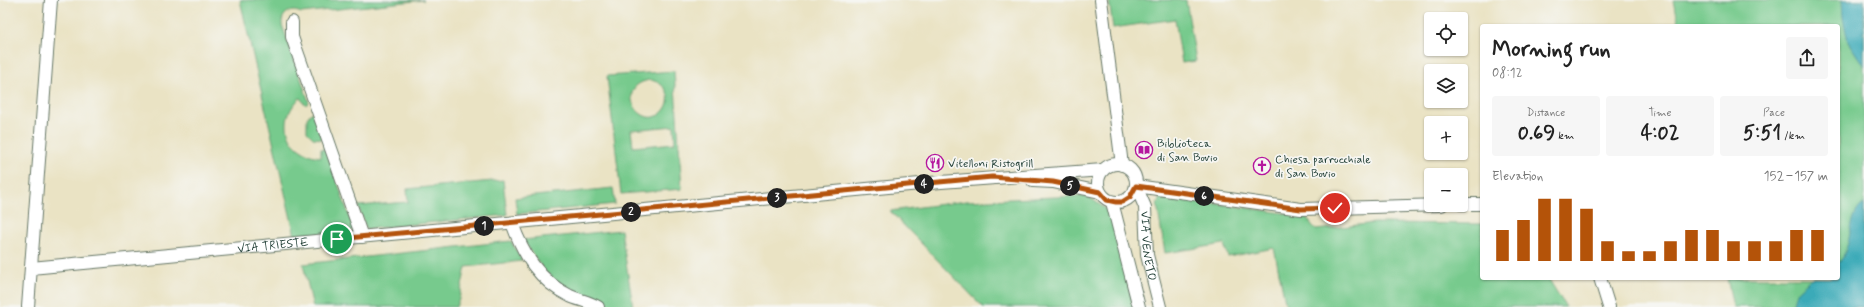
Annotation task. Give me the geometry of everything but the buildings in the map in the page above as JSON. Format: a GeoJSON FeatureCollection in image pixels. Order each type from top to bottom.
{"type":"FeatureCollection","features":[{"type":"Feature","properties":{"kind":"street"},"geometry":{"type":"LineString","coordinates":[[28,307],[52,0]]}},
{"type":"Feature","properties":{"kind":"street"},"geometry":{"type":"LineString","coordinates":[[1100,0],[1122,165]]}},
{"type":"Feature","properties":{"kind":"street"},"geometry":{"type":"LineString","coordinates":[[292,22],[292,37],[362,237]]}},
{"type":"Feature","properties":{"kind":"street"},"geometry":{"type":"LineString","coordinates":[[1110,165],[1122,165],[1134,174],[1136,186],[1134,192],[1128,199],[1122,202],[1112,202],[1105,199],[1100,192],[1098,180],[1103,170],[1110,165]]}},
{"type":"Feature","properties":{"kind":"street"},"geometry":{"type":"LineString","coordinates":[[992,177],[1103,170]]}},
{"type":"Feature","properties":{"kind":"street"},"geometry":{"type":"LineString","coordinates":[[992,177],[1053,182],[1100,192]]}},
{"type":"Feature","properties":{"kind":"street","name":"VIA TRIESTE"},"geometry":{"type":"LineString","coordinates":[[30,268],[992,177]]}},
{"type":"Feature","properties":{"kind":"street"},"geometry":{"type":"LineString","coordinates":[[1136,186],[1301,209],[1424,206]]}},
{"type":"Feature","properties":{"kind":"street","name":"VIA VENETO"},"geometry":{"type":"LineString","coordinates":[[1136,186],[1146,207],[1147,255],[1160,307]]}},
{"type":"Feature","properties":{"kind":"street","name":"VIA VENETO"},"geometry":{"type":"LineString","coordinates":[[1112,202],[1139,307]]}},
{"type":"Feature","properties":{"kind":"street"},"geometry":{"type":"LineString","coordinates":[[1468,204],[1480,204]]}},
{"type":"Feature","properties":{"kind":"street"},"geometry":{"type":"LineString","coordinates":[[512,223],[524,254],[530,264],[544,278],[569,296],[598,307]]}},
{"type":"Feature","properties":{"kind":"street"},"geometry":{"type":"LineString","coordinates":[[1601,280],[1609,307]]}},
{"type":"Feature","properties":{"kind":"green space"},"geometry":{"type":"Polygon","coordinates":[[[240,0],[424,0],[301,13],[290,11],[283,17],[282,25],[309,102],[306,105],[300,98],[292,107],[288,116],[287,126],[289,135],[293,143],[300,150],[310,155],[321,157],[321,149],[326,149],[354,230],[295,236],[240,0]]]}},
{"type":"Feature","properties":{"kind":"green space"},"geometry":{"type":"Polygon","coordinates":[[[1109,0],[1186,0],[1196,61],[1182,63],[1175,19],[1113,28],[1109,0]]]}},
{"type":"Feature","properties":{"kind":"green space"},"geometry":{"type":"Polygon","coordinates":[[[1674,0],[1864,0],[1864,307],[1733,307],[1727,280],[1840,280],[1840,24],[1679,24],[1674,0]]]}},
{"type":"Feature","properties":{"kind":"green space"},"geometry":{"type":"Polygon","coordinates":[[[674,71],[682,189],[621,194],[607,76],[674,71]],[[650,80],[638,84],[633,91],[632,99],[635,107],[641,114],[649,117],[657,116],[668,104],[668,95],[666,90],[660,84],[650,80]],[[674,126],[631,130],[633,147],[675,143],[674,126]]]}},
{"type":"Feature","properties":{"kind":"green space"},"geometry":{"type":"Polygon","coordinates":[[[312,112],[322,139],[313,138],[307,132],[307,118],[312,112]]]}},
{"type":"Feature","properties":{"kind":"green space"},"geometry":{"type":"Polygon","coordinates":[[[503,180],[507,215],[366,229],[358,206],[408,202],[407,189],[503,180]]]}},
{"type":"Feature","properties":{"kind":"green space"},"geometry":{"type":"Polygon","coordinates":[[[613,188],[615,204],[517,214],[515,198],[613,188]]]}},
{"type":"Feature","properties":{"kind":"green space"},"geometry":{"type":"Polygon","coordinates":[[[1078,196],[1089,197],[1110,212],[1134,307],[983,307],[890,211],[966,201],[1078,196]]]}},
{"type":"Feature","properties":{"kind":"green space"},"geometry":{"type":"Polygon","coordinates":[[[1161,196],[1305,216],[1316,230],[1375,223],[1480,224],[1480,280],[1549,280],[1566,307],[1283,307],[1286,306],[1274,248],[1228,257],[1224,244],[1165,253],[1157,204],[1161,196]]]}},
{"type":"Feature","properties":{"kind":"green space"},"geometry":{"type":"Polygon","coordinates":[[[621,230],[633,307],[606,307],[597,300],[581,295],[556,281],[545,272],[523,240],[621,230]]]}},
{"type":"Feature","properties":{"kind":"green space"},"geometry":{"type":"Polygon","coordinates":[[[511,241],[522,261],[466,267],[456,307],[313,307],[303,264],[511,241]]]}},
{"type":"Feature","properties":{"kind":"water"},"geometry":{"type":"Polygon","coordinates":[[[1842,0],[1864,0],[1864,66],[1848,42],[1843,18],[1842,0]]]}},
{"type":"Feature","properties":{"kind":"water"},"geometry":{"type":"Polygon","coordinates":[[[1864,204],[1864,307],[1792,307],[1796,292],[1809,280],[1840,280],[1840,261],[1846,250],[1852,223],[1859,209],[1864,204]]]}},
{"type":"Feature","properties":{"kind":"place","name":"Biblioteca di San Bovio"},"geometry":{"type":"Point","coordinates":[1144,150]}},
{"type":"Feature","properties":{"kind":"place","name":"Vitelloni Ristogrill"},"geometry":{"type":"Point","coordinates":[935,163]}},
{"type":"Feature","properties":{"kind":"place","name":"Chiesa parrocchiale di San Bovio"},"geometry":{"type":"Point","coordinates":[1262,166]}},
{"type":"Feature","properties":{"kind":"route"},"geometry":{"type":"LineString","coordinates":[[337,239],[992,177],[1053,182],[1100,192],[1107,200],[1112,202],[1124,201],[1130,197],[1136,186],[1301,209],[1335,208]]}}]}
